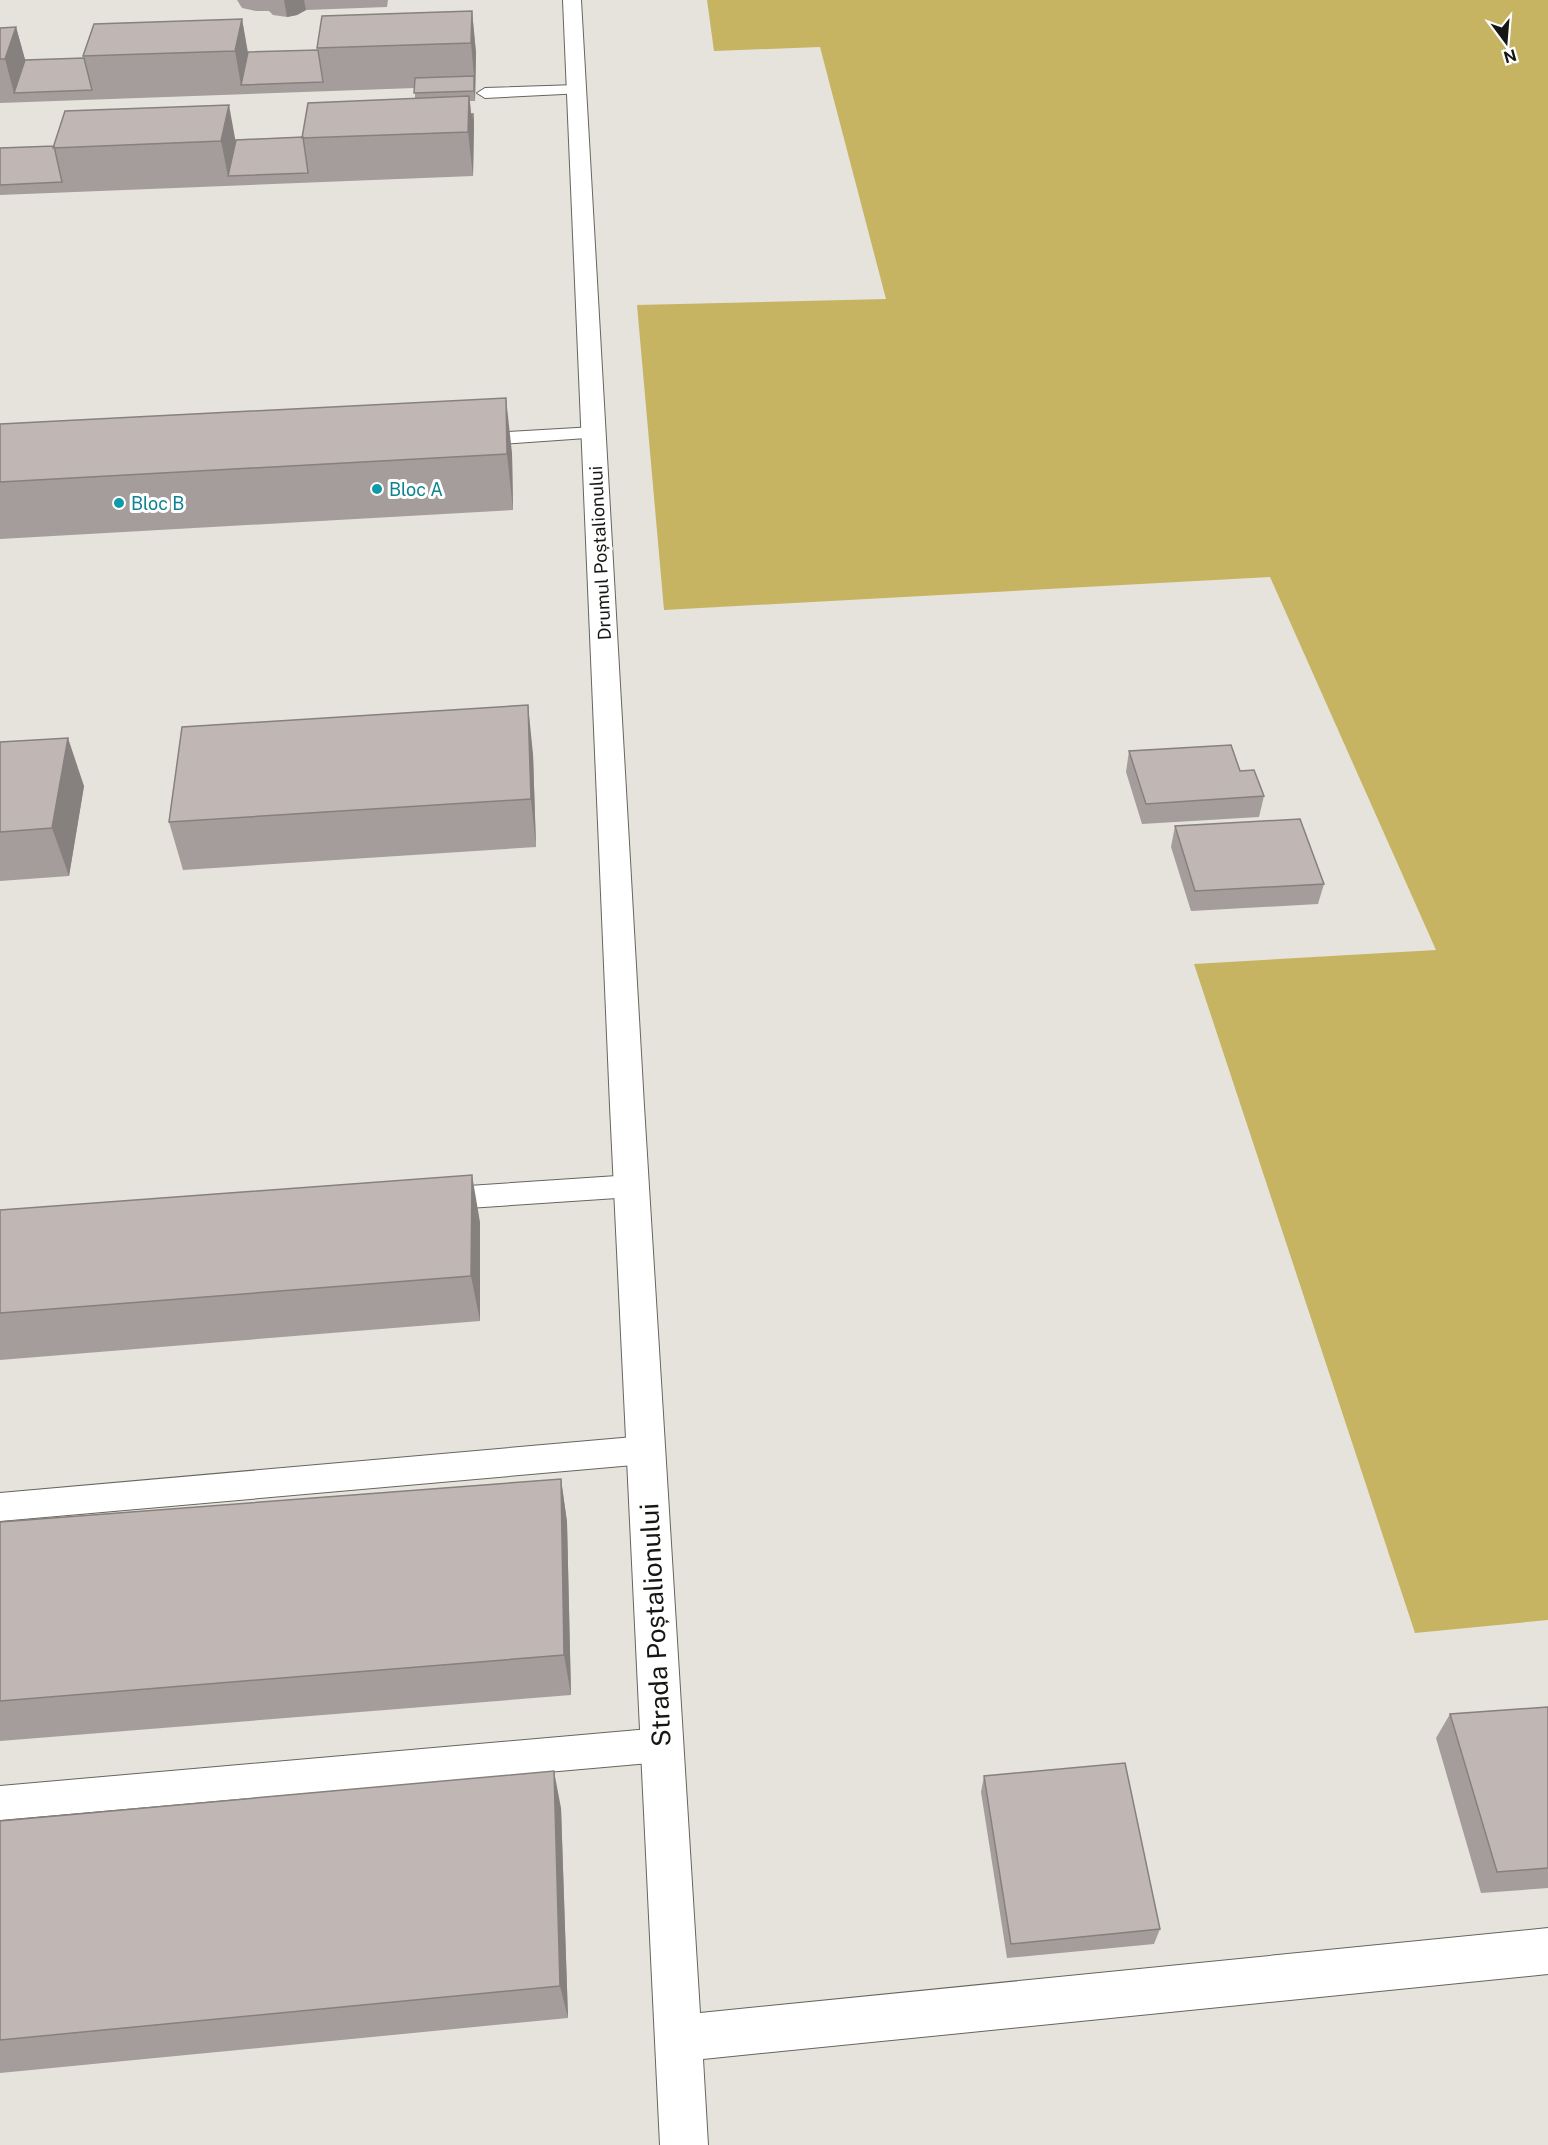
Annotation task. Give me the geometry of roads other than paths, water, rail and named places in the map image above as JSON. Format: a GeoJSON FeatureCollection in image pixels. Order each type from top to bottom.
{"type":"FeatureCollection","features":[{"type":"Feature","properties":{"kind":"street","name":"Drumul Poștalionului"},"geometry":{"type":"LineString","coordinates":[[572,0],[627,1106]]}},
{"type":"Feature","properties":{"kind":"street","name":"Strada Poștalionului"},"geometry":{"type":"LineString","coordinates":[[627,1106],[684,2145]]}},
{"type":"Feature","properties":{"kind":"street"},"geometry":{"type":"LineString","coordinates":[[678,2038],[1548,1951]]}},
{"type":"Feature","properties":{"kind":"lane"},"geometry":{"type":"LineString","coordinates":[[485,93],[577,90]]}},
{"type":"Feature","properties":{"kind":"lane"},"geometry":{"type":"LineString","coordinates":[[453,441],[594,433]]}},
{"type":"Feature","properties":{"kind":"lane"},"geometry":{"type":"LineString","coordinates":[[417,1201],[632,1185]]}},
{"type":"Feature","properties":{"kind":"lane"},"geometry":{"type":"LineString","coordinates":[[0,1507],[645,1450]]}},
{"type":"Feature","properties":{"kind":"lane"},"geometry":{"type":"LineString","coordinates":[[0,1803],[661,1745]]}},
{"type":"Feature","properties":{"kind":"place","name":"Bloc A"},"geometry":{"type":"Point","coordinates":[377,489]}},
{"type":"Feature","properties":{"kind":"place","name":"Bloc B"},"geometry":{"type":"Point","coordinates":[119,503]}}]}
